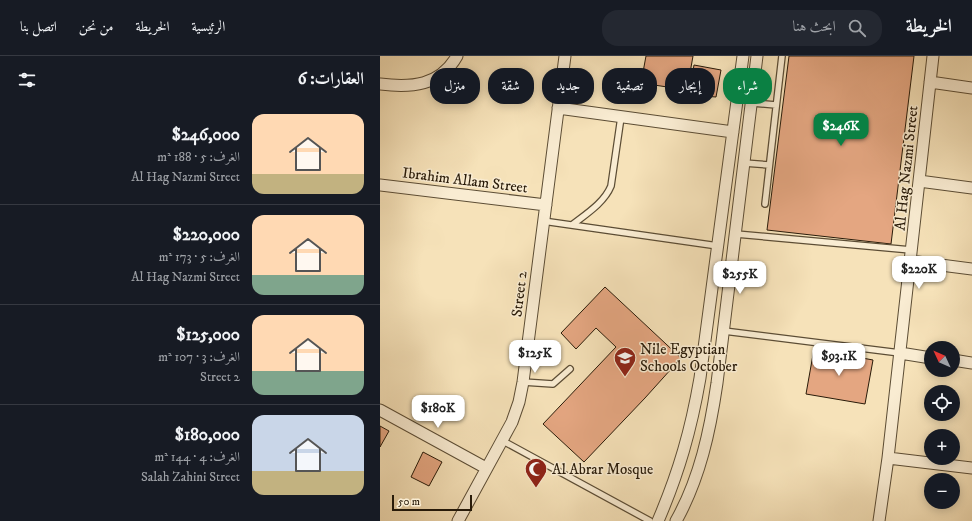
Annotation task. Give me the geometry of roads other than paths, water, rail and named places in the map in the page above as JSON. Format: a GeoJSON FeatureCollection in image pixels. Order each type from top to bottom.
{"type":"FeatureCollection","features":[{"type":"Feature","properties":{"kind":"street"},"geometry":{"type":"LineString","coordinates":[[380,84],[398,87],[418,85],[437,77],[452,64],[457,56]]}},
{"type":"Feature","properties":{"kind":"street","name":"Street 2"},"geometry":{"type":"LineString","coordinates":[[461,520],[486,468],[512,422],[519,402],[523,382],[565,56]]}},
{"type":"Feature","properties":{"kind":"street"},"geometry":{"type":"LineString","coordinates":[[658,521],[672,489],[682,460],[694,416],[718,246],[742,56]]}},
{"type":"Feature","properties":{"kind":"street"},"geometry":{"type":"LineString","coordinates":[[756,68],[757,56]]}},
{"type":"Feature","properties":{"kind":"street","name":"Al Hag Nazmi Street"},"geometry":{"type":"LineString","coordinates":[[879,521],[888,458],[933,56]]}},
{"type":"Feature","properties":{"kind":"street"},"geometry":{"type":"LineString","coordinates":[[930,82],[972,88]]}},
{"type":"Feature","properties":{"kind":"street"},"geometry":{"type":"LineString","coordinates":[[676,521],[686,503],[700,464],[711,424],[752,104]]}},
{"type":"Feature","properties":{"kind":"street"},"geometry":{"type":"LineString","coordinates":[[558,108],[733,132]]}},
{"type":"Feature","properties":{"kind":"street"},"geometry":{"type":"LineString","coordinates":[[919,181],[972,188]]}},
{"type":"Feature","properties":{"kind":"street","name":"Ibrahim Allam Street"},"geometry":{"type":"LineString","coordinates":[[380,185],[546,205]]}},
{"type":"Feature","properties":{"kind":"street"},"geometry":{"type":"LineString","coordinates":[[911,255],[972,269]]}},
{"type":"Feature","properties":{"kind":"street"},"geometry":{"type":"LineString","coordinates":[[715,266],[732,268]]}},
{"type":"Feature","properties":{"kind":"street"},"geometry":{"type":"LineString","coordinates":[[900,354],[924,357]]}},
{"type":"Feature","properties":{"kind":"street"},"geometry":{"type":"LineString","coordinates":[[960,361],[972,363]]}},
{"type":"Feature","properties":{"kind":"street"},"geometry":{"type":"LineString","coordinates":[[380,410],[486,468]]}},
{"type":"Feature","properties":{"kind":"street"},"geometry":{"type":"LineString","coordinates":[[888,458],[972,468]]}},
{"type":"Feature","properties":{"kind":"lane"},"geometry":{"type":"LineString","coordinates":[[765,204],[782,56]]}},
{"type":"Feature","properties":{"kind":"lane"},"geometry":{"type":"LineString","coordinates":[[764,104],[776,105]]}},
{"type":"Feature","properties":{"kind":"lane"},"geometry":{"type":"LineString","coordinates":[[572,225],[602,200],[608,193],[611,186],[621,117]]}},
{"type":"Feature","properties":{"kind":"lane"},"geometry":{"type":"LineString","coordinates":[[744,163],[769,165]]}},
{"type":"Feature","properties":{"kind":"lane"},"geometry":{"type":"LineString","coordinates":[[543,221],[718,246]]}},
{"type":"Feature","properties":{"kind":"lane"},"geometry":{"type":"LineString","coordinates":[[736,234],[911,255]]}},
{"type":"Feature","properties":{"kind":"lane"},"geometry":{"type":"LineString","coordinates":[[724,331],[900,354]]}},
{"type":"Feature","properties":{"kind":"lane"},"geometry":{"type":"LineString","coordinates":[[523,382],[553,384],[570,369]]}},
{"type":"Feature","properties":{"kind":"lane"},"geometry":{"type":"LineString","coordinates":[[503,440],[650,521]]}},
{"type":"Feature","properties":{"kind":"place","name":"Nile Egyptian Schools October"},"geometry":{"type":"Point","coordinates":[625,378]}},
{"type":"Feature","properties":{"kind":"place","name":"Al Abrar Mosque"},"geometry":{"type":"Point","coordinates":[536,488]}}]}
